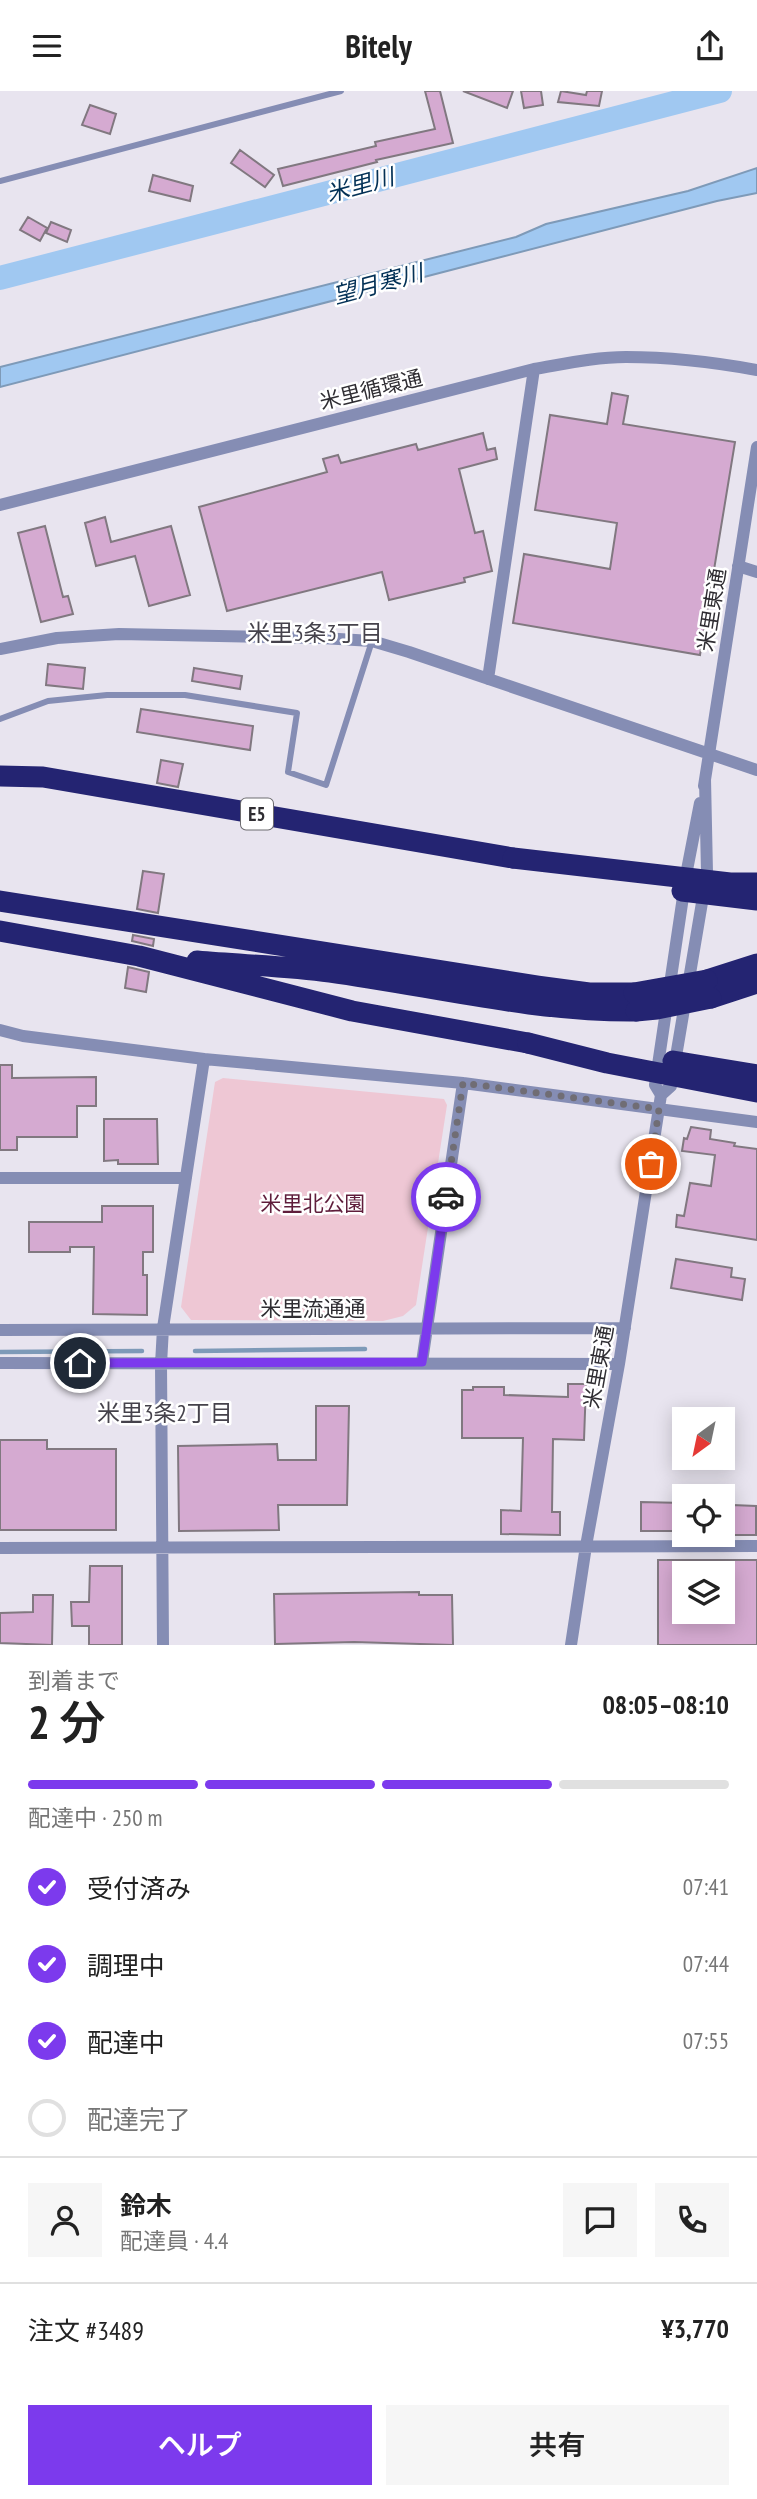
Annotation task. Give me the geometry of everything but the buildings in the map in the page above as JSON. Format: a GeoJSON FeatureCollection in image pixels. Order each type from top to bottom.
{"type":"FeatureCollection","features":[{"type":"Feature","properties":{"kind":"highway","name":"E5"},"geometry":{"type":"LineString","coordinates":[[0,776],[43,777],[523,860],[730,883],[757,883]]}},
{"type":"Feature","properties":{"kind":"highway"},"geometry":{"type":"LineString","coordinates":[[523,860],[628,883],[757,900]]}},
{"type":"Feature","properties":{"kind":"highway"},"geometry":{"type":"LineString","coordinates":[[0,901],[635,1002]]}},
{"type":"Feature","properties":{"kind":"highway"},"geometry":{"type":"LineString","coordinates":[[0,931],[139,956],[352,1011],[477,1035],[614,1052],[757,1075]]}},
{"type":"Feature","properties":{"kind":"highway"},"geometry":{"type":"LineString","coordinates":[[139,956],[328,971],[535,1006],[593,1011],[709,989],[757,983]]}},
{"type":"Feature","properties":{"kind":"highway"},"geometry":{"type":"LineString","coordinates":[[709,989],[757,964]]}},
{"type":"Feature","properties":{"kind":"highway"},"geometry":{"type":"LineString","coordinates":[[528,1043],[607,1063],[757,1092]]}},
{"type":"Feature","properties":{"kind":"street","name":"米里循環通"},"geometry":{"type":"LineString","coordinates":[[0,505],[534,369],[578,361],[624,357],[696,360],[757,370]]}},
{"type":"Feature","properties":{"kind":"street"},"geometry":{"type":"LineString","coordinates":[[488,679],[534,369]]}},
{"type":"Feature","properties":{"kind":"street","name":"米里東通"},"geometry":{"type":"LineString","coordinates":[[662,1095],[655,1085],[687,870],[705,779],[757,447]]}},
{"type":"Feature","properties":{"kind":"street"},"geometry":{"type":"LineString","coordinates":[[738,566],[757,572]]}},
{"type":"Feature","properties":{"kind":"street"},"geometry":{"type":"LineString","coordinates":[[0,649],[57,638],[119,635],[372,641],[757,770]]}},
{"type":"Feature","properties":{"kind":"street","name":"米里東通"},"geometry":{"type":"LineString","coordinates":[[571,1645],[586,1546],[620,1364],[659,1109],[662,1095],[671,1086],[707,873],[705,779]]}},
{"type":"Feature","properties":{"kind":"street"},"geometry":{"type":"LineString","coordinates":[[0,1030],[23,1036],[204,1059],[463,1083],[757,1122]]}},
{"type":"Feature","properties":{"kind":"street"},"geometry":{"type":"LineString","coordinates":[[163,1645],[163,1328],[204,1059]]}},
{"type":"Feature","properties":{"kind":"street"},"geometry":{"type":"LineString","coordinates":[[422,1362],[463,1083]]}},
{"type":"Feature","properties":{"kind":"street"},"geometry":{"type":"LineString","coordinates":[[0,1178],[186,1178]]}},
{"type":"Feature","properties":{"kind":"street","name":"米里流通通"},"geometry":{"type":"LineString","coordinates":[[0,1331],[163,1328],[625,1328]]}},
{"type":"Feature","properties":{"kind":"street"},"geometry":{"type":"LineString","coordinates":[[0,1363],[620,1364]]}},
{"type":"Feature","properties":{"kind":"street"},"geometry":{"type":"LineString","coordinates":[[0,1548],[757,1546]]}},
{"type":"Feature","properties":{"kind":"lane"},"geometry":{"type":"LineString","coordinates":[[0,181],[341,91]]}},
{"type":"Feature","properties":{"kind":"lane"},"geometry":{"type":"LineString","coordinates":[[0,719],[48,701],[107,695],[184,695],[297,713],[288,772],[326,785],[372,641]]}},
{"type":"Feature","properties":{"kind":"green space","name":"米里北公園"},"geometry":{"type":"Polygon","coordinates":[[[223,1078],[444,1099],[447,1105],[416,1305],[403,1316],[383,1321],[191,1320],[181,1307],[215,1082],[223,1078]]]}},
{"type":"Feature","properties":{"kind":"water","name":"望月寒川"},"geometry":{"type":"Polygon","coordinates":[[[757,168],[757,193],[717,201],[0,387],[0,367],[516,237],[546,224],[688,191],[757,168]]]}},
{"type":"Feature","properties":{"kind":"waterway","name":"米里川"},"geometry":{"type":"LineString","coordinates":[[0,278],[720,91]]}},
{"type":"Feature","properties":{"kind":"waterway"},"geometry":{"type":"LineString","coordinates":[[195,1351],[365,1349]]}},
{"type":"Feature","properties":{"kind":"waterway"},"geometry":{"type":"LineString","coordinates":[[0,1352],[142,1351]]}},
{"type":"Feature","properties":{"kind":"way so far"},"geometry":{"type":"LineString","coordinates":[[446,1197],[463,1083],[659,1109],[651,1164]]}},
{"type":"Feature","properties":{"kind":"district","name":"米里3条3丁目"},"geometry":{"type":"Point","coordinates":[315,633]}},
{"type":"Feature","properties":{"kind":"district","name":"米里3条2丁目"},"geometry":{"type":"Point","coordinates":[165,1413]}},
{"type":"Feature","properties":{"kind":"route"},"geometry":{"type":"LineString","coordinates":[[80,1363],[422,1362],[446,1197]]}}]}
